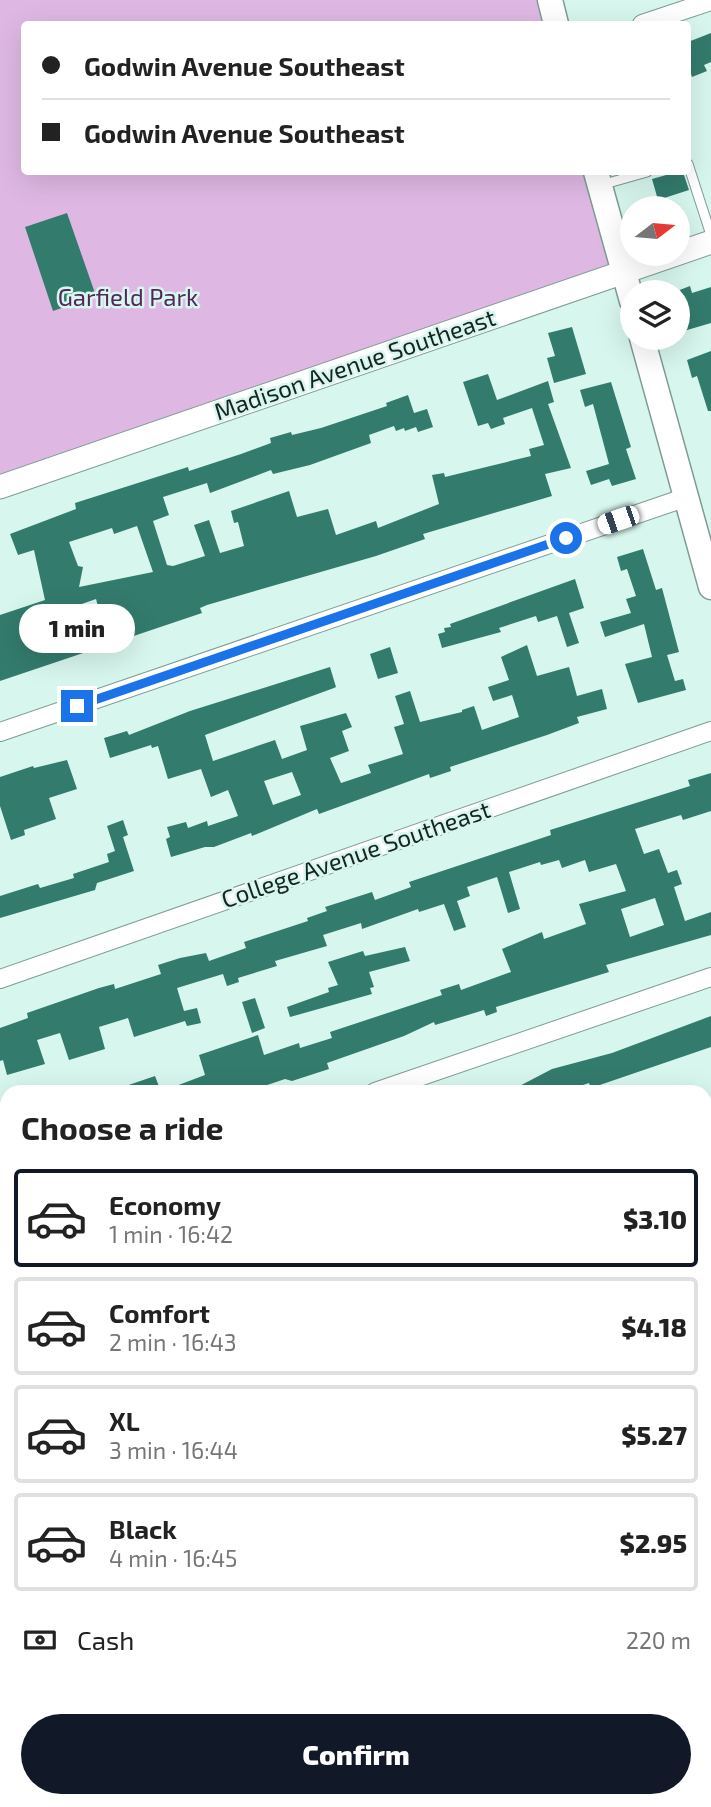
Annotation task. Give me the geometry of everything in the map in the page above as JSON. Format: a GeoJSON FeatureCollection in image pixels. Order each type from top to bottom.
{"type":"FeatureCollection","features":[{"type":"Feature","properties":{"kind":"main road"},"geometry":{"type":"LineString","coordinates":[[550,0],[555,21]]}},
{"type":"Feature","properties":{"kind":"main road"},"geometry":{"type":"LineString","coordinates":[[598,178],[626,280]]}},
{"type":"Feature","properties":{"kind":"main road"},"geometry":{"type":"LineString","coordinates":[[645,350],[711,587]]}},
{"type":"Feature","properties":{"kind":"street"},"geometry":{"type":"LineString","coordinates":[[651,21],[711,1]]}},
{"type":"Feature","properties":{"kind":"street","name":"Madison Avenue Southeast"},"geometry":{"type":"LineString","coordinates":[[0,487],[711,243]]}},
{"type":"Feature","properties":{"kind":"street"},"geometry":{"type":"LineString","coordinates":[[0,732],[687,497]]}},
{"type":"Feature","properties":{"kind":"street","name":"College Avenue Southeast"},"geometry":{"type":"LineString","coordinates":[[0,979],[711,731]]}},
{"type":"Feature","properties":{"kind":"street"},"geometry":{"type":"LineString","coordinates":[[395,1085],[711,976]]}},
{"type":"Feature","properties":{"kind":"lane"},"geometry":{"type":"LineString","coordinates":[[691,173],[711,235]]}},
{"type":"Feature","properties":{"kind":"lane"},"geometry":{"type":"LineString","coordinates":[[598,178],[622,175]]}},
{"type":"Feature","properties":{"kind":"green space","name":"Garfield Park"},"geometry":{"type":"Polygon","coordinates":[[[0,0],[540,0],[545,21],[21,21],[21,175],[586,175],[611,266],[0,474],[0,0]]]}},
{"type":"Feature","properties":{"kind":"building"},"geometry":{"type":"Polygon","coordinates":[[[711,33],[711,62],[704,65],[707,71],[692,77],[691,74],[691,41],[711,33]]]}},
{"type":"Feature","properties":{"kind":"building"},"geometry":{"type":"Polygon","coordinates":[[[666,175],[684,175],[689,190],[670,196],[657,196],[652,179],[666,175]]]}},
{"type":"Feature","properties":{"kind":"building"},"geometry":{"type":"Polygon","coordinates":[[[67,213],[96,296],[53,311],[25,227],[67,213]]]}},
{"type":"Feature","properties":{"kind":"building"},"geometry":{"type":"Polygon","coordinates":[[[690,286],[692,293],[711,287],[711,323],[690,329],[690,286]]]}},
{"type":"Feature","properties":{"kind":"building"},"geometry":{"type":"Polygon","coordinates":[[[572,327],[586,374],[554,383],[547,358],[555,356],[548,333],[572,327]]]}},
{"type":"Feature","properties":{"kind":"building"},"geometry":{"type":"Polygon","coordinates":[[[711,351],[711,411],[708,411],[697,376],[692,378],[687,360],[711,351]]]}},
{"type":"Feature","properties":{"kind":"building"},"geometry":{"type":"Polygon","coordinates":[[[488,374],[497,400],[548,381],[554,402],[548,404],[571,468],[545,474],[552,496],[423,534],[425,539],[376,556],[207,605],[200,608],[202,613],[0,681],[0,615],[45,600],[34,550],[18,555],[10,534],[76,509],[75,503],[188,467],[189,471],[271,443],[270,438],[321,428],[387,406],[386,403],[408,395],[414,413],[427,409],[433,427],[418,432],[416,427],[396,431],[394,426],[369,435],[371,443],[310,465],[273,474],[271,470],[210,493],[207,483],[163,497],[169,515],[153,521],[167,565],[173,566],[205,556],[194,525],[209,520],[220,553],[244,546],[238,522],[234,523],[231,511],[289,491],[297,517],[328,509],[336,535],[376,521],[378,528],[439,504],[432,475],[444,473],[445,477],[531,456],[529,449],[544,445],[532,408],[503,418],[505,424],[491,429],[488,423],[478,426],[463,382],[488,374]],[[137,526],[114,534],[112,528],[69,542],[78,566],[83,567],[79,587],[153,572],[137,526]],[[96,599],[59,612],[66,637],[103,625],[96,599]]]}},
{"type":"Feature","properties":{"kind":"building"},"geometry":{"type":"Polygon","coordinates":[[[611,382],[631,447],[626,449],[636,479],[612,486],[609,479],[591,485],[586,471],[609,464],[593,404],[585,407],[580,390],[611,382]]]}},
{"type":"Feature","properties":{"kind":"building"},"geometry":{"type":"Polygon","coordinates":[[[643,549],[656,590],[662,588],[679,652],[667,655],[675,681],[683,679],[686,690],[638,703],[625,664],[652,657],[644,624],[605,637],[600,622],[631,613],[626,599],[636,596],[627,569],[621,571],[617,557],[643,549]]]}},
{"type":"Feature","properties":{"kind":"building"},"geometry":{"type":"Polygon","coordinates":[[[575,579],[584,608],[569,613],[579,643],[567,647],[557,616],[538,622],[536,616],[499,628],[501,632],[442,648],[438,634],[445,632],[444,628],[451,627],[450,624],[575,579]]]}},
{"type":"Feature","properties":{"kind":"building"},"geometry":{"type":"Polygon","coordinates":[[[527,645],[537,676],[569,667],[577,696],[602,689],[607,709],[577,717],[579,723],[547,735],[450,767],[451,771],[430,778],[429,774],[319,814],[317,809],[252,836],[251,833],[214,847],[171,857],[166,839],[170,837],[167,827],[186,822],[188,828],[207,821],[208,826],[238,816],[228,790],[211,797],[201,769],[168,779],[158,746],[152,748],[151,745],[110,758],[104,738],[127,731],[129,735],[190,711],[330,667],[336,687],[205,735],[213,761],[275,740],[282,759],[307,750],[300,726],[346,713],[352,727],[342,731],[349,751],[330,758],[341,783],[371,773],[368,765],[403,754],[394,727],[404,724],[395,696],[410,691],[420,722],[462,712],[474,706],[482,730],[519,717],[512,695],[493,701],[488,687],[509,680],[501,657],[527,645]],[[292,772],[264,781],[273,805],[301,795],[292,772]]]}},
{"type":"Feature","properties":{"kind":"building"},"geometry":{"type":"Polygon","coordinates":[[[390,647],[398,673],[378,679],[370,654],[390,647]]]}},
{"type":"Feature","properties":{"kind":"building"},"geometry":{"type":"Polygon","coordinates":[[[67,760],[77,789],[49,798],[56,819],[24,830],[25,835],[11,840],[0,806],[0,777],[33,766],[34,768],[67,760]]]}},
{"type":"Feature","properties":{"kind":"building"},"geometry":{"type":"Polygon","coordinates":[[[711,773],[711,811],[683,820],[681,815],[635,829],[644,854],[659,849],[668,873],[677,870],[682,884],[674,887],[685,921],[711,912],[711,935],[606,965],[609,972],[496,1007],[497,1012],[486,1016],[484,1010],[435,1025],[434,1022],[404,1036],[327,1063],[329,1069],[292,1081],[285,1079],[267,1085],[179,1085],[205,1075],[199,1055],[258,1035],[264,1055],[299,1043],[300,1048],[332,1038],[330,1032],[442,995],[440,990],[459,984],[461,990],[511,972],[502,949],[542,932],[544,939],[586,924],[579,904],[626,891],[616,864],[589,872],[585,860],[562,868],[559,860],[541,865],[540,862],[509,872],[520,909],[508,913],[497,877],[467,887],[470,896],[457,901],[466,927],[454,931],[444,904],[419,912],[418,909],[362,929],[361,923],[323,935],[327,946],[275,961],[277,966],[238,978],[239,982],[227,986],[223,974],[177,988],[184,1011],[197,1008],[201,1023],[187,1026],[185,1021],[134,1037],[128,1018],[99,1027],[105,1049],[69,1060],[60,1033],[37,1040],[45,1064],[7,1075],[3,1060],[0,1061],[0,1028],[28,1018],[27,1013],[99,988],[114,984],[115,989],[161,974],[158,965],[180,958],[206,953],[209,961],[246,948],[244,942],[308,921],[307,918],[327,911],[325,907],[372,892],[375,900],[411,887],[409,882],[551,835],[550,830],[690,786],[688,780],[711,773]],[[655,898],[621,909],[630,937],[664,925],[655,898]]]}},
{"type":"Feature","properties":{"kind":"building"},"geometry":{"type":"Polygon","coordinates":[[[123,820],[128,835],[123,837],[134,871],[97,883],[95,890],[0,918],[0,896],[38,884],[40,888],[74,878],[73,874],[109,862],[107,854],[115,851],[107,826],[123,820]]]}},
{"type":"Feature","properties":{"kind":"building"},"geometry":{"type":"Polygon","coordinates":[[[405,947],[410,961],[369,972],[374,987],[370,988],[372,994],[290,1017],[287,1007],[329,992],[328,988],[338,985],[328,962],[363,951],[365,956],[405,947]]]}},
{"type":"Feature","properties":{"kind":"building"},"geometry":{"type":"Polygon","coordinates":[[[255,998],[265,1028],[252,1033],[242,1002],[255,998]]]}},
{"type":"Feature","properties":{"kind":"building"},"geometry":{"type":"Polygon","coordinates":[[[711,1016],[711,1047],[600,1085],[521,1085],[552,1069],[612,1053],[711,1016]]]}},
{"type":"Feature","properties":{"kind":"building"},"geometry":{"type":"Polygon","coordinates":[[[155,1076],[158,1085],[129,1085],[155,1076]]]}},
{"type":"Feature","properties":{"kind":"route"},"geometry":{"type":"LineString","coordinates":[[77,706],[566,538]]}}]}
